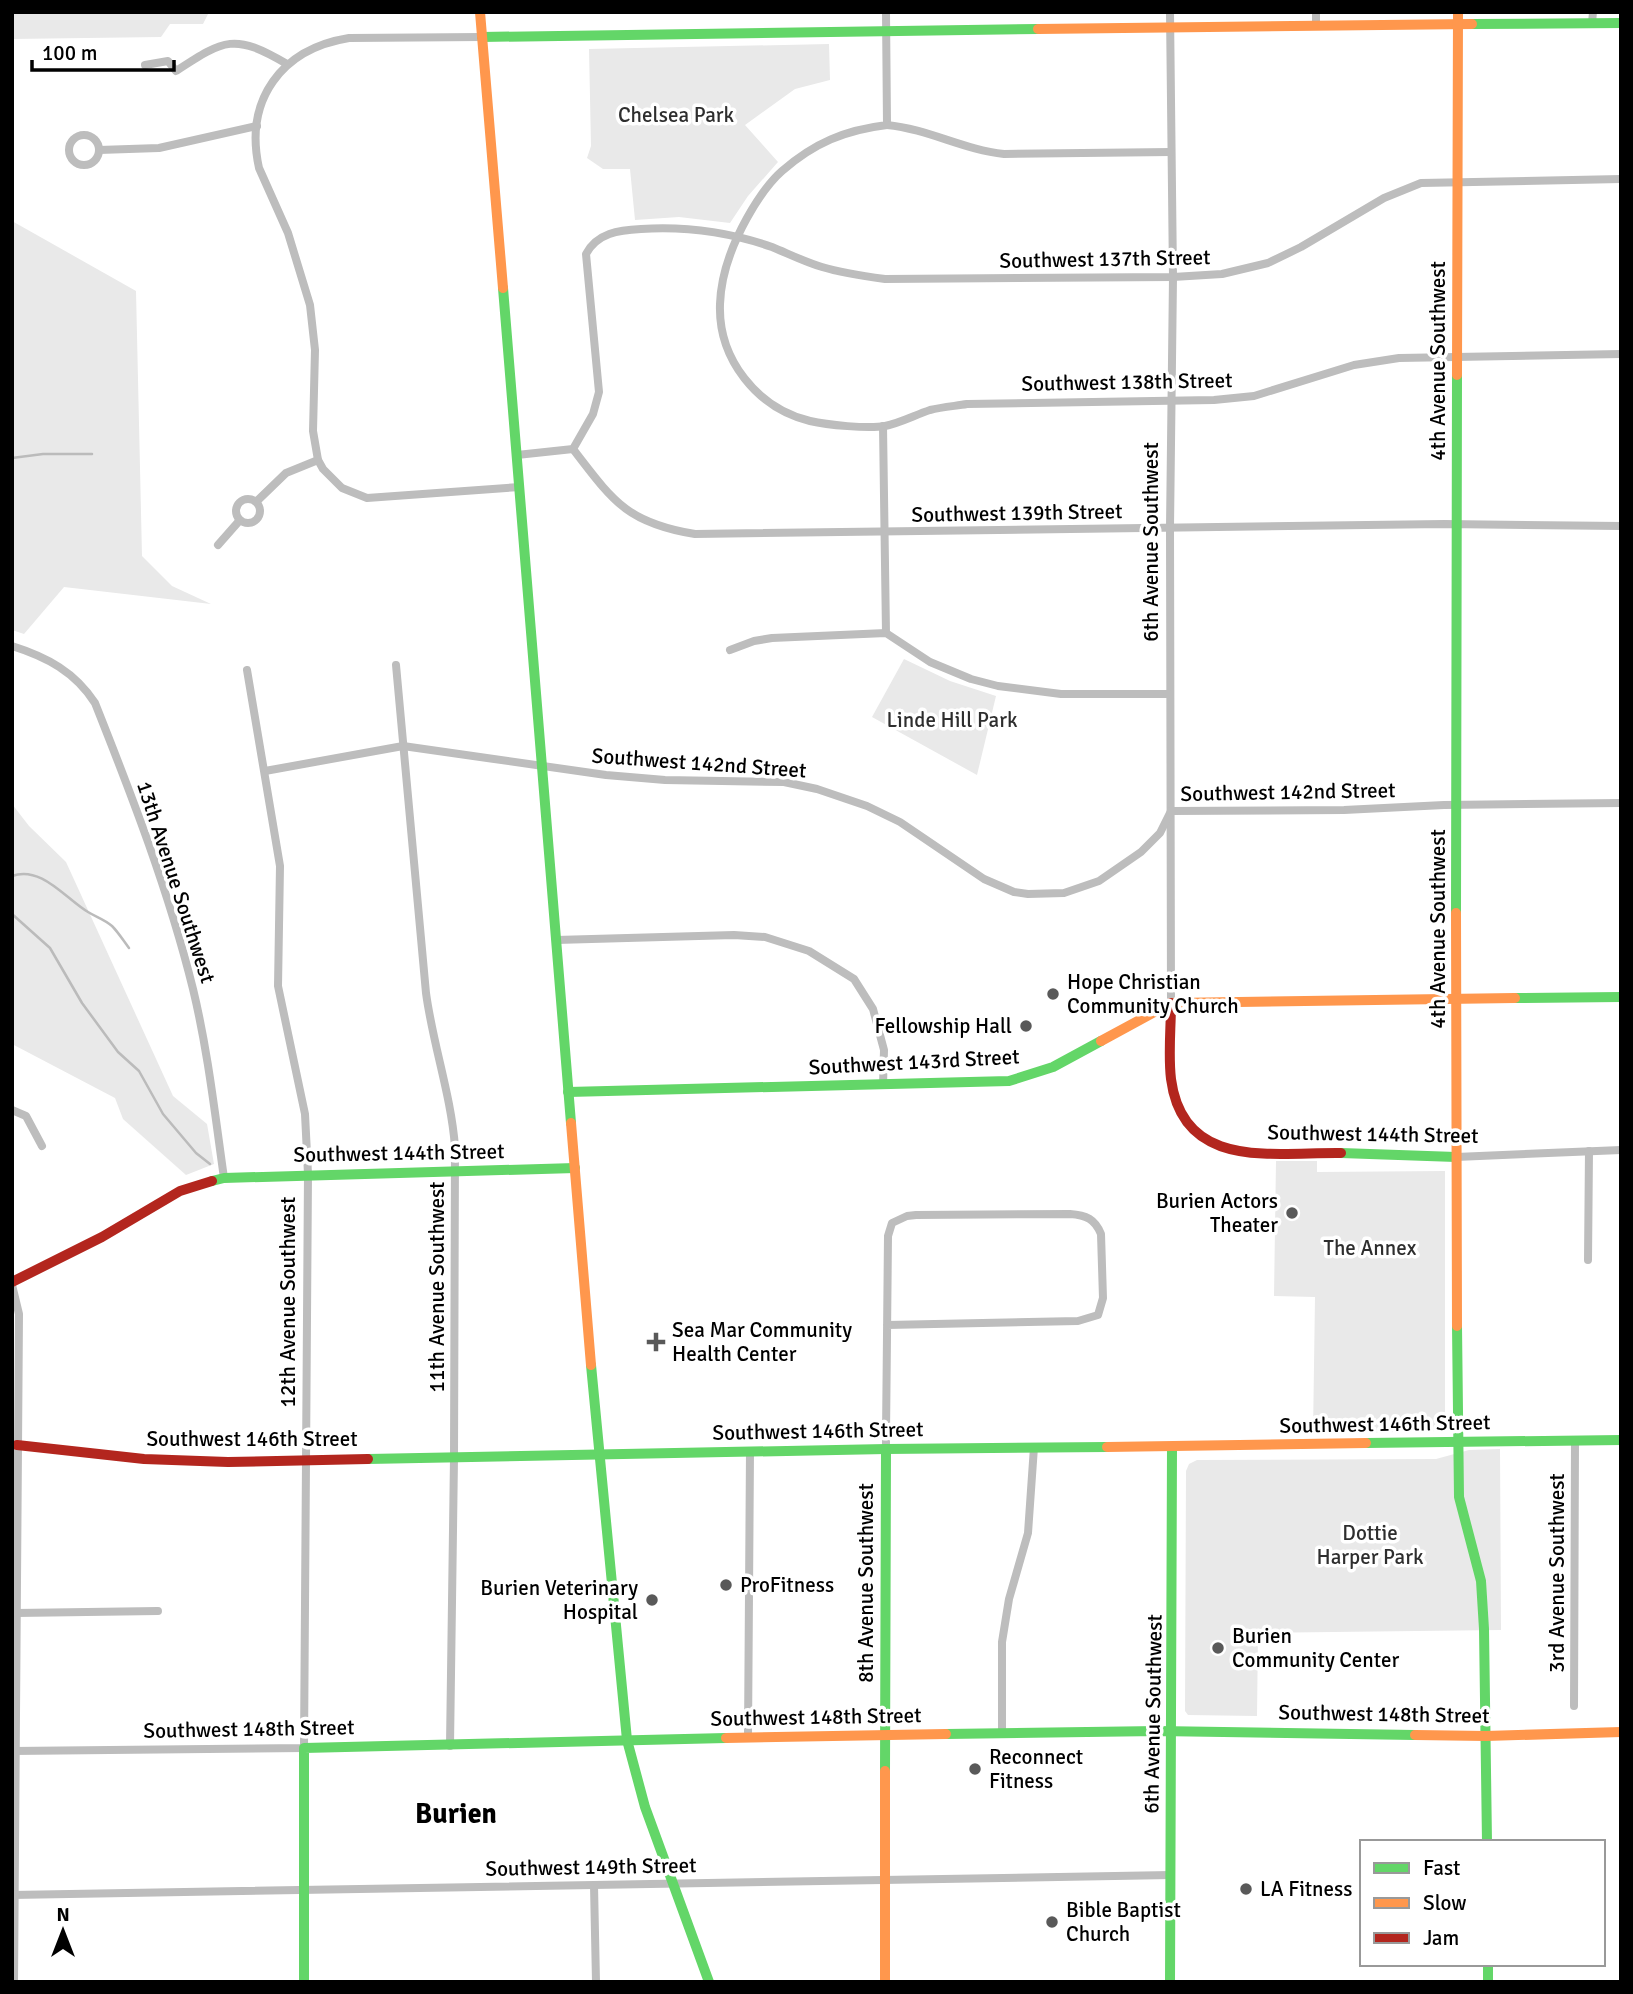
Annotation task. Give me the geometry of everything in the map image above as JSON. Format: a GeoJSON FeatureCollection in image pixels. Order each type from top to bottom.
{"type":"FeatureCollection","features":[{"type":"Feature","properties":{"kind":"street"},"geometry":{"type":"LineString","coordinates":[[480,12],[598,1456],[627,1740],[645,1807],[709,1982]]}},
{"type":"Feature","properties":{"kind":"street"},"geometry":{"type":"LineString","coordinates":[[886,12],[887,125]]}},
{"type":"Feature","properties":{"kind":"street","name":"6th Avenue Southwest"},"geometry":{"type":"LineString","coordinates":[[1170,12],[1173,277],[1170,402],[1171,1072]]}},
{"type":"Feature","properties":{"kind":"street"},"geometry":{"type":"LineString","coordinates":[[1316,12],[1316,26]]}},
{"type":"Feature","properties":{"kind":"street","name":"4th Avenue Southwest"},"geometry":{"type":"LineString","coordinates":[[1458,12],[1458,1441],[1459,1497],[1481,1581],[1487,1840]]}},
{"type":"Feature","properties":{"kind":"street"},"geometry":{"type":"LineString","coordinates":[[520,486],[367,498],[342,488],[332,480],[318,460],[313,431],[315,351],[310,305],[288,233],[257,157],[257,126],[269,91],[287,64],[303,52],[349,38],[1458,25],[1592,18],[1621,23]]}},
{"type":"Feature","properties":{"kind":"street"},"geometry":{"type":"LineString","coordinates":[[145,65],[168,61],[176,71],[210,49],[237,42],[261,50],[287,64]]}},
{"type":"Feature","properties":{"kind":"street"},"geometry":{"type":"LineString","coordinates":[[886,633],[883,426],[834,425],[789,414],[755,392],[742,376],[726,345],[720,306],[725,270],[737,237],[757,201],[780,172],[820,144],[857,128],[887,125],[912,127],[982,152],[1004,154],[1171,152]]}},
{"type":"Feature","properties":{"kind":"street"},"geometry":{"type":"LineString","coordinates":[[99,150],[125,151],[172,146],[257,126]]}},
{"type":"Feature","properties":{"kind":"street","name":"Southwest 137th Street"},"geometry":{"type":"LineString","coordinates":[[573,449],[593,414],[599,392],[586,254],[597,239],[617,231],[691,228],[771,247],[820,267],[884,279],[1173,277],[1223,274],[1268,263],[1408,187],[1433,182],[1621,179]]}},
{"type":"Feature","properties":{"kind":"street","name":"Southwest 138th Street"},"geometry":{"type":"LineString","coordinates":[[883,426],[934,409],[967,404],[1170,402],[1254,396],[1354,365],[1380,360],[1621,354]]}},
{"type":"Feature","properties":{"kind":"street"},"geometry":{"type":"LineString","coordinates":[[517,455],[573,449]]}},
{"type":"Feature","properties":{"kind":"street","name":"Southwest 139th Street"},"geometry":{"type":"LineString","coordinates":[[573,449],[613,500],[649,524],[695,534],[1457,524],[1621,526]]}},
{"type":"Feature","properties":{"kind":"street"},"geometry":{"type":"LineString","coordinates":[[256,502],[286,473],[318,460]]}},
{"type":"Feature","properties":{"kind":"street"},"geometry":{"type":"LineString","coordinates":[[248,499],[256,502],[260,513],[256,520],[248,523],[240,520],[236,513],[240,502],[248,499]]}},
{"type":"Feature","properties":{"kind":"street"},"geometry":{"type":"LineString","coordinates":[[218,545],[240,520]]}},
{"type":"Feature","properties":{"kind":"street"},"geometry":{"type":"LineString","coordinates":[[730,650],[772,638],[886,633],[930,662],[971,679],[998,686],[1061,694],[1170,694]]}},
{"type":"Feature","properties":{"kind":"street","name":"13th Avenue Southwest"},"geometry":{"type":"LineString","coordinates":[[12,646],[65,669],[85,686],[95,703],[154,862],[193,989],[224,1178]]}},
{"type":"Feature","properties":{"kind":"street","name":"11th Avenue Southwest"},"geometry":{"type":"LineString","coordinates":[[396,665],[426,993],[454,1126],[454,1458],[450,1746]]}},
{"type":"Feature","properties":{"kind":"street","name":"12th Avenue Southwest"},"geometry":{"type":"LineString","coordinates":[[247,670],[280,866],[278,986],[305,1114],[308,1174],[304,1982]]}},
{"type":"Feature","properties":{"kind":"street","name":"Southwest 142nd Street"},"geometry":{"type":"LineString","coordinates":[[265,771],[403,746],[541,767],[665,780],[784,782],[848,798],[884,813],[984,879],[1014,892],[1028,894],[1064,892],[1099,881],[1141,852],[1160,833],[1171,811],[1621,803]]}},
{"type":"Feature","properties":{"kind":"street"},"geometry":{"type":"LineString","coordinates":[[555,940],[734,935],[765,937],[809,951],[854,979],[873,1009],[884,1050],[883,1085]]}},
{"type":"Feature","properties":{"kind":"street","name":"Southwest 143rd Street"},"geometry":{"type":"LineString","coordinates":[[568,1091],[1009,1081],[1053,1068],[1171,1003],[1621,997]]}},
{"type":"Feature","properties":{"kind":"street","name":"Southwest 144th Street"},"geometry":{"type":"LineString","coordinates":[[1171,1072],[1177,1105],[1189,1125],[1208,1142],[1227,1150],[1456,1157],[1621,1150]]}},
{"type":"Feature","properties":{"kind":"street"},"geometry":{"type":"LineString","coordinates":[[12,1110],[26,1116],[42,1146]]}},
{"type":"Feature","properties":{"kind":"street"},"geometry":{"type":"LineString","coordinates":[[1588,1260],[1589,1151]]}},
{"type":"Feature","properties":{"kind":"street","name":"Southwest 144th Street"},"geometry":{"type":"LineString","coordinates":[[12,1284],[102,1237],[180,1191],[224,1178],[575,1168]]}},
{"type":"Feature","properties":{"kind":"street","name":"8th Avenue Southwest"},"geometry":{"type":"LineString","coordinates":[[885,1982],[886,1449],[887,1325],[890,1226],[899,1219],[916,1215],[1070,1214],[1092,1219],[1101,1234],[1103,1298],[1098,1315],[1078,1321],[887,1325]]}},
{"type":"Feature","properties":{"kind":"street"},"geometry":{"type":"LineString","coordinates":[[12,1284],[19,1314],[14,1982]]}},
{"type":"Feature","properties":{"kind":"street","name":"3rd Avenue Southwest"},"geometry":{"type":"LineString","coordinates":[[1574,1706],[1575,1440]]}},
{"type":"Feature","properties":{"kind":"street","name":"Southwest 146th Street"},"geometry":{"type":"LineString","coordinates":[[18,1445],[184,1462],[750,1451],[1621,1440]]}},
{"type":"Feature","properties":{"kind":"street"},"geometry":{"type":"LineString","coordinates":[[1002,1734],[1002,1642],[1009,1600],[1029,1524],[1034,1447]]}},
{"type":"Feature","properties":{"kind":"street","name":"6th Avenue Southwest"},"geometry":{"type":"LineString","coordinates":[[1170,1982],[1172,1447]]}},
{"type":"Feature","properties":{"kind":"street"},"geometry":{"type":"LineString","coordinates":[[748,1737],[750,1451]]}},
{"type":"Feature","properties":{"kind":"street"},"geometry":{"type":"LineString","coordinates":[[16,1613],[158,1611]]}},
{"type":"Feature","properties":{"kind":"street","name":"Southwest 148th Street"},"geometry":{"type":"LineString","coordinates":[[14,1751],[450,1746],[748,1737],[1172,1731],[1486,1735],[1621,1732]]}},
{"type":"Feature","properties":{"kind":"street","name":"Southwest 149th Street"},"geometry":{"type":"LineString","coordinates":[[14,1895],[1171,1875]]}},
{"type":"Feature","properties":{"kind":"street"},"geometry":{"type":"LineString","coordinates":[[594,1885],[596,1982]]}},
{"type":"Feature","properties":{"kind":"green space"},"geometry":{"type":"Polygon","coordinates":[[[12,12],[209,12],[203,24],[170,24],[161,37],[12,39],[12,12]]]}},
{"type":"Feature","properties":{"kind":"green space","name":"Chelsea Park"},"geometry":{"type":"Polygon","coordinates":[[[829,44],[830,80],[795,89],[745,125],[778,162],[748,196],[730,223],[679,217],[635,220],[630,169],[603,169],[587,158],[591,146],[589,49],[829,44]]]}},
{"type":"Feature","properties":{"kind":"green space"},"geometry":{"type":"Polygon","coordinates":[[[12,221],[136,291],[142,556],[172,586],[211,604],[64,587],[24,634],[12,630],[12,221]]]}},
{"type":"Feature","properties":{"kind":"green space","name":"Linde Hill Park"},"geometry":{"type":"Polygon","coordinates":[[[904,659],[950,681],[996,696],[977,775],[872,717],[904,659]]]}},
{"type":"Feature","properties":{"kind":"green space"},"geometry":{"type":"Polygon","coordinates":[[[12,804],[29,826],[66,862],[173,1096],[207,1124],[214,1164],[186,1175],[123,1119],[115,1098],[12,1044],[12,804]]]}},
{"type":"Feature","properties":{"kind":"green space","name":"The Annex"},"geometry":{"type":"Polygon","coordinates":[[[1276,1161],[1317,1161],[1317,1172],[1445,1171],[1445,1417],[1439,1431],[1313,1434],[1315,1297],[1274,1296],[1276,1161]]]}},
{"type":"Feature","properties":{"kind":"green space","name":"Dottie Harper Park"},"geometry":{"type":"Polygon","coordinates":[[[1500,1449],[1501,1630],[1258,1633],[1257,1716],[1188,1715],[1185,1711],[1186,1471],[1189,1464],[1197,1460],[1436,1459],[1469,1450],[1500,1449]]]}},
{"type":"Feature","properties":{"kind":"waterway"},"geometry":{"type":"LineString","coordinates":[[12,458],[43,454],[92,454]]}},
{"type":"Feature","properties":{"kind":"waterway"},"geometry":{"type":"LineString","coordinates":[[12,876],[33,875],[53,885],[91,914],[112,926],[129,948]]}},
{"type":"Feature","properties":{"kind":"waterway"},"geometry":{"type":"LineString","coordinates":[[12,914],[50,948],[82,1003],[118,1052],[139,1071],[163,1114],[196,1153],[210,1164]]}},
{"type":"Feature","properties":{"kind":"traffic: fast"},"geometry":{"type":"LineString","coordinates":[[1472,24],[1621,23]]}},
{"type":"Feature","properties":{"kind":"traffic: fast"},"geometry":{"type":"LineString","coordinates":[[482,37],[1038,29]]}},
{"type":"Feature","properties":{"kind":"traffic: fast"},"geometry":{"type":"LineString","coordinates":[[503,288],[571,1123]]}},
{"type":"Feature","properties":{"kind":"traffic: fast"},"geometry":{"type":"LineString","coordinates":[[1456,913],[1457,375]]}},
{"type":"Feature","properties":{"kind":"traffic: fast"},"geometry":{"type":"LineString","coordinates":[[1515,998],[1621,997]]}},
{"type":"Feature","properties":{"kind":"traffic: fast"},"geometry":{"type":"LineString","coordinates":[[568,1092],[1009,1081],[1053,1067],[1101,1041]]}},
{"type":"Feature","properties":{"kind":"traffic: fast"},"geometry":{"type":"LineString","coordinates":[[1341,1153],[1456,1157]]}},
{"type":"Feature","properties":{"kind":"traffic: fast"},"geometry":{"type":"LineString","coordinates":[[212,1181],[224,1178],[575,1168]]}},
{"type":"Feature","properties":{"kind":"traffic: fast"},"geometry":{"type":"LineString","coordinates":[[1457,1326],[1459,1497],[1481,1581],[1484,1629],[1487,1840]]}},
{"type":"Feature","properties":{"kind":"traffic: fast"},"geometry":{"type":"LineString","coordinates":[[591,1365],[627,1740],[645,1807],[709,1982]]}},
{"type":"Feature","properties":{"kind":"traffic: fast"},"geometry":{"type":"LineString","coordinates":[[1366,1443],[1621,1440]]}},
{"type":"Feature","properties":{"kind":"traffic: fast"},"geometry":{"type":"LineString","coordinates":[[368,1459],[1107,1447]]}},
{"type":"Feature","properties":{"kind":"traffic: fast"},"geometry":{"type":"LineString","coordinates":[[1170,1982],[1172,1447]]}},
{"type":"Feature","properties":{"kind":"traffic: fast"},"geometry":{"type":"LineString","coordinates":[[885,1771],[886,1449]]}},
{"type":"Feature","properties":{"kind":"traffic: fast"},"geometry":{"type":"LineString","coordinates":[[946,1734],[1158,1731],[1415,1735]]}},
{"type":"Feature","properties":{"kind":"traffic: fast"},"geometry":{"type":"LineString","coordinates":[[304,1982],[304,1748],[726,1738]]}},
{"type":"Feature","properties":{"kind":"traffic: fast"},"geometry":{"type":"LineString","coordinates":[[1488,1966],[1488,1982]]}},
{"type":"Feature","properties":{"kind":"traffic: slow"},"geometry":{"type":"LineString","coordinates":[[480,12],[503,288]]}},
{"type":"Feature","properties":{"kind":"traffic: slow"},"geometry":{"type":"LineString","coordinates":[[1457,375],[1458,12]]}},
{"type":"Feature","properties":{"kind":"traffic: slow"},"geometry":{"type":"LineString","coordinates":[[1038,29],[1472,24]]}},
{"type":"Feature","properties":{"kind":"traffic: slow"},"geometry":{"type":"LineString","coordinates":[[1456,913],[1457,1326]]}},
{"type":"Feature","properties":{"kind":"traffic: slow"},"geometry":{"type":"LineString","coordinates":[[1101,1041],[1171,1003],[1515,998]]}},
{"type":"Feature","properties":{"kind":"traffic: slow"},"geometry":{"type":"LineString","coordinates":[[571,1123],[591,1365]]}},
{"type":"Feature","properties":{"kind":"traffic: slow"},"geometry":{"type":"LineString","coordinates":[[1107,1447],[1366,1443]]}},
{"type":"Feature","properties":{"kind":"traffic: slow"},"geometry":{"type":"LineString","coordinates":[[1415,1735],[1621,1732]]}},
{"type":"Feature","properties":{"kind":"traffic: slow"},"geometry":{"type":"LineString","coordinates":[[726,1738],[946,1734]]}},
{"type":"Feature","properties":{"kind":"traffic: slow"},"geometry":{"type":"LineString","coordinates":[[885,1771],[885,1982]]}},
{"type":"Feature","properties":{"kind":"traffic: jam"},"geometry":{"type":"LineString","coordinates":[[1171,1003],[1171,1079],[1179,1109],[1193,1129],[1212,1143],[1235,1150],[1287,1154],[1341,1153]]}},
{"type":"Feature","properties":{"kind":"traffic: jam"},"geometry":{"type":"LineString","coordinates":[[12,1282],[102,1237],[180,1191],[212,1181]]}},
{"type":"Feature","properties":{"kind":"traffic: jam"},"geometry":{"type":"LineString","coordinates":[[17,1445],[144,1459],[228,1462],[368,1459]]}},
{"type":"Feature","properties":{"kind":"place","name":"Hope Christian Community Church"},"geometry":{"type":"Point","coordinates":[1053,994]}},
{"type":"Feature","properties":{"kind":"place","name":"Fellowship Hall"},"geometry":{"type":"Point","coordinates":[1026,1026]}},
{"type":"Feature","properties":{"kind":"place","name":"Burien Actors Theater"},"geometry":{"type":"Point","coordinates":[1292,1213]}},
{"type":"Feature","properties":{"kind":"place","name":"Sea Mar Community Health Center"},"geometry":{"type":"Point","coordinates":[656,1342]}},
{"type":"Feature","properties":{"kind":"place","name":"ProFitness"},"geometry":{"type":"Point","coordinates":[726,1585]}},
{"type":"Feature","properties":{"kind":"place","name":"Burien Veterinary Hospital"},"geometry":{"type":"Point","coordinates":[652,1600]}},
{"type":"Feature","properties":{"kind":"place","name":"Burien Community Center"},"geometry":{"type":"Point","coordinates":[1218,1648]}},
{"type":"Feature","properties":{"kind":"place","name":"Reconnect Fitness"},"geometry":{"type":"Point","coordinates":[975,1769]}},
{"type":"Feature","properties":{"kind":"place","name":"LA Fitness"},"geometry":{"type":"Point","coordinates":[1246,1889]}},
{"type":"Feature","properties":{"kind":"place","name":"Bible Baptist Church"},"geometry":{"type":"Point","coordinates":[1052,1922]}},
{"type":"Feature","properties":{"kind":"district","name":"Burien"},"geometry":{"type":"Point","coordinates":[456,1814]}}]}
